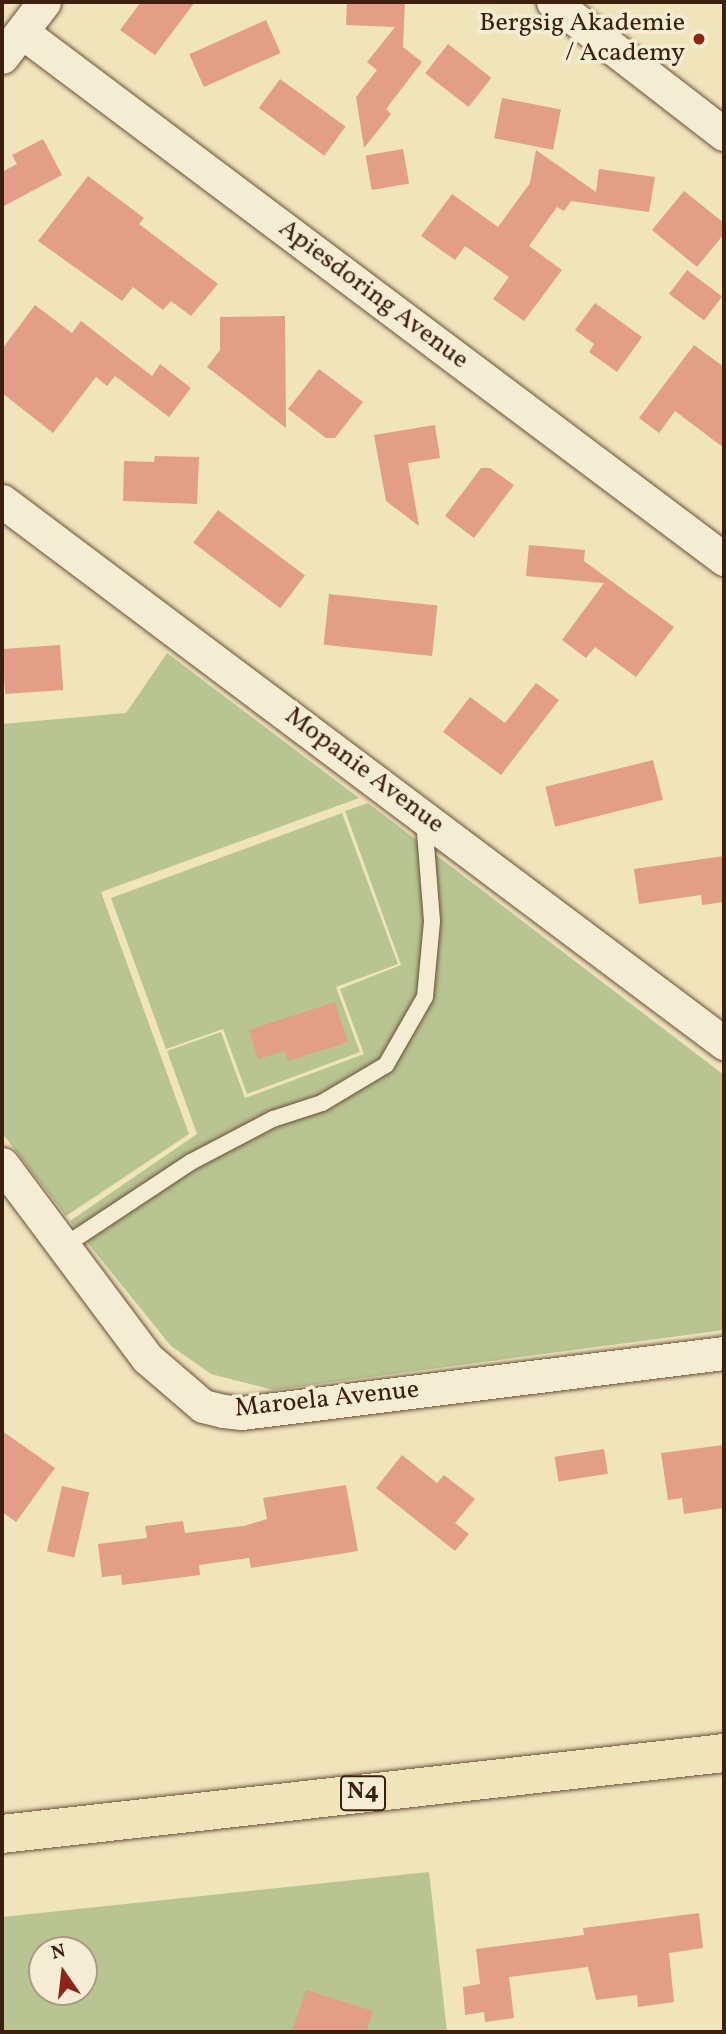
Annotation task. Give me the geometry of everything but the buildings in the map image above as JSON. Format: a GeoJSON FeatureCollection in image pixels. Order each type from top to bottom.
{"type":"FeatureCollection","features":[{"type":"Feature","properties":{"kind":"highway","name":"N4"},"geometry":{"type":"LineString","coordinates":[[2,1834],[724,1753]]}},
{"type":"Feature","properties":{"kind":"street"},"geometry":{"type":"LineString","coordinates":[[12,44],[44,2]]}},
{"type":"Feature","properties":{"kind":"street"},"geometry":{"type":"LineString","coordinates":[[553,2],[724,134]]}},
{"type":"Feature","properties":{"kind":"street","name":"Apiesdoring Avenue"},"geometry":{"type":"LineString","coordinates":[[12,44],[724,559]]}},
{"type":"Feature","properties":{"kind":"street","name":"Mopanie Avenue"},"geometry":{"type":"LineString","coordinates":[[2,501],[724,1042]]}},
{"type":"Feature","properties":{"kind":"street","name":"Maroela Avenue"},"geometry":{"type":"LineString","coordinates":[[2,1164],[147,1358],[203,1406],[242,1413],[724,1353]]}},
{"type":"Feature","properties":{"kind":"lane"},"geometry":{"type":"LineString","coordinates":[[64,1246],[191,1162],[274,1119],[322,1102],[386,1065],[425,997],[432,922],[424,816]]}},
{"type":"Feature","properties":{"kind":"green space"},"geometry":{"type":"Polygon","coordinates":[[[167,653],[359,798],[101,892],[189,1134],[66,1216],[2,1133],[2,724],[126,713],[167,653]]]}},
{"type":"Feature","properties":{"kind":"green space"},"geometry":{"type":"Polygon","coordinates":[[[368,803],[724,1075],[724,1330],[274,1390],[211,1374],[171,1346],[70,1221],[197,1134],[167,1051],[221,1032],[245,1098],[364,1054],[340,989],[401,965],[345,811],[368,803]]]}},
{"type":"Feature","properties":{"kind":"green space"},"geometry":{"type":"Polygon","coordinates":[[[342,813],[398,964],[336,987],[360,1052],[247,1094],[223,1029],[166,1049],[111,898],[342,813]]]}},
{"type":"Feature","properties":{"kind":"green space"},"geometry":{"type":"Polygon","coordinates":[[[429,1872],[447,2032],[2,2032],[2,1917],[429,1872]]]}},
{"type":"Feature","properties":{"kind":"place","name":"Bergsig Akademie / Academy"},"geometry":{"type":"Point","coordinates":[699,39]}}]}
